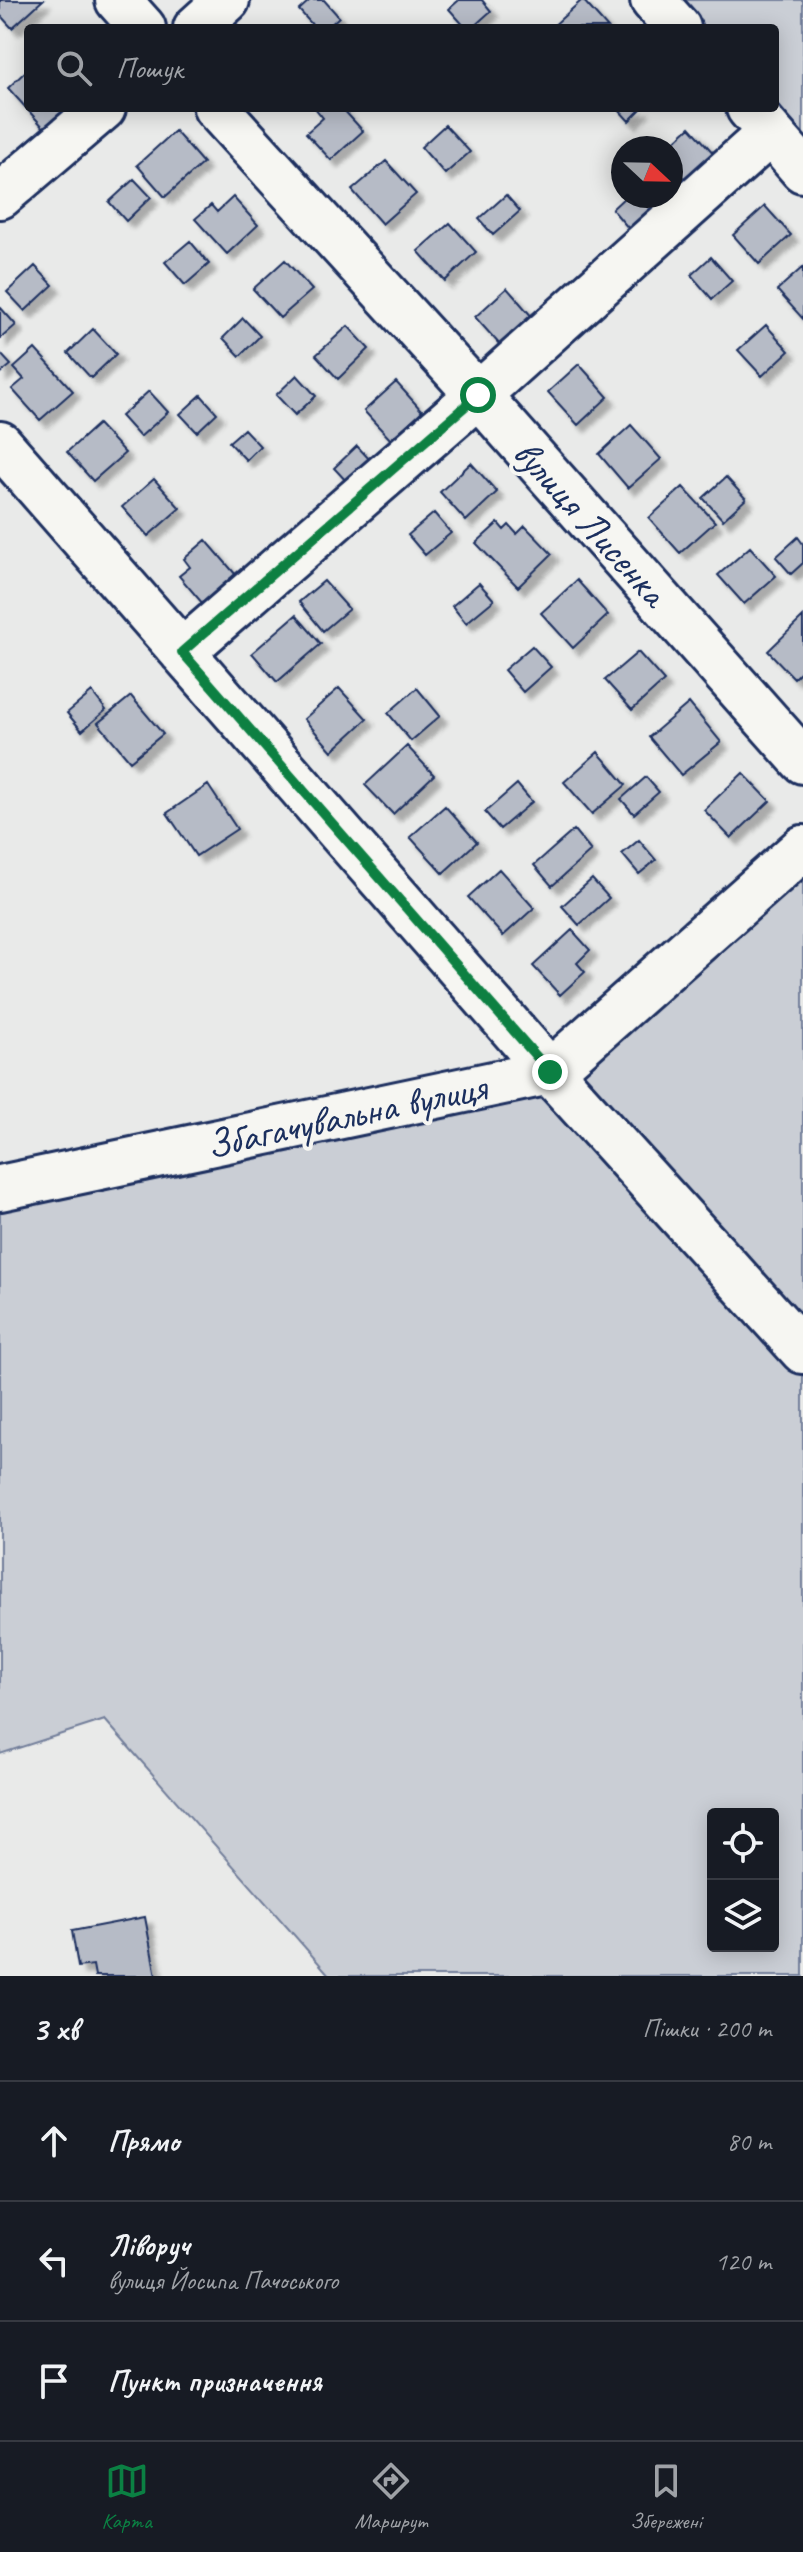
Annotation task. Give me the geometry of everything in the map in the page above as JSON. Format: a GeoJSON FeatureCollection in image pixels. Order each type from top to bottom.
{"type":"FeatureCollection","features":[{"type":"Feature","properties":{"kind":"street"},"geometry":{"type":"LineString","coordinates":[[118,0],[139,24]]}},
{"type":"Feature","properties":{"kind":"street"},"geometry":{"type":"LineString","coordinates":[[200,24],[227,0]]}},
{"type":"Feature","properties":{"kind":"street"},"geometry":{"type":"LineString","coordinates":[[653,0],[674,24]]}},
{"type":"Feature","properties":{"kind":"street"},"geometry":{"type":"LineString","coordinates":[[0,196],[98,112]]}},
{"type":"Feature","properties":{"kind":"street","name":"вулиця Лисенка"},"geometry":{"type":"LineString","coordinates":[[220,112],[478,395],[803,761]]}},
{"type":"Feature","properties":{"kind":"street"},"geometry":{"type":"LineString","coordinates":[[182,652],[478,395],[760,120],[803,170]]}},
{"type":"Feature","properties":{"kind":"street"},"geometry":{"type":"LineString","coordinates":[[0,444],[550,1072],[803,1351]]}},
{"type":"Feature","properties":{"kind":"street","name":"Збагачувальна вулиця"},"geometry":{"type":"LineString","coordinates":[[0,1188],[550,1072],[803,848]]}},
{"type":"Feature","properties":{"kind":"shaded area"},"geometry":{"type":"Polygon","coordinates":[[[653,0],[803,0],[803,170],[777,112],[779,24],[674,24],[653,0]]]}},
{"type":"Feature","properties":{"kind":"shaded area"},"geometry":{"type":"Polygon","coordinates":[[[803,848],[803,1976],[330,1976],[105,1720],[0,1754],[0,1188],[550,1072],[803,848]]]}},
{"type":"Feature","properties":{"kind":"building"},"geometry":{"type":"Polygon","coordinates":[[[0,0],[43,0],[12,28],[0,15],[0,0]]]}},
{"type":"Feature","properties":{"kind":"building"},"geometry":{"type":"Polygon","coordinates":[[[310,0],[324,0],[339,17],[331,24],[311,24],[299,10],[310,0]]]}},
{"type":"Feature","properties":{"kind":"building"},"geometry":{"type":"Polygon","coordinates":[[[459,0],[482,0],[491,11],[476,24],[462,24],[449,9],[459,0]]]}},
{"type":"Feature","properties":{"kind":"building"},"geometry":{"type":"Polygon","coordinates":[[[582,0],[604,24],[555,24],[582,0]]]}},
{"type":"Feature","properties":{"kind":"building"},"geometry":{"type":"Polygon","coordinates":[[[24,73],[24,106],[8,88],[24,73]]]}},
{"type":"Feature","properties":{"kind":"building"},"geometry":{"type":"Polygon","coordinates":[[[30,112],[64,112],[45,129],[30,112]]]}},
{"type":"Feature","properties":{"kind":"building"},"geometry":{"type":"Polygon","coordinates":[[[318,112],[346,112],[363,131],[331,160],[306,133],[323,118],[318,112]]]}},
{"type":"Feature","properties":{"kind":"building"},"geometry":{"type":"Polygon","coordinates":[[[621,112],[638,112],[629,121],[621,112]]]}},
{"type":"Feature","properties":{"kind":"building"},"geometry":{"type":"Polygon","coordinates":[[[445,125],[470,152],[445,174],[421,147],[445,125]]]}},
{"type":"Feature","properties":{"kind":"building"},"geometry":{"type":"Polygon","coordinates":[[[690,127],[716,156],[684,185],[683,136],[680,136],[690,127]]]}},
{"type":"Feature","properties":{"kind":"building"},"geometry":{"type":"Polygon","coordinates":[[[175,131],[203,163],[165,197],[137,165],[175,131]]]}},
{"type":"Feature","properties":{"kind":"building"},"geometry":{"type":"Polygon","coordinates":[[[386,161],[416,194],[382,224],[352,190],[386,161]]]}},
{"type":"Feature","properties":{"kind":"building"},"geometry":{"type":"Polygon","coordinates":[[[134,179],[151,197],[126,221],[109,202],[134,179]]]}},
{"type":"Feature","properties":{"kind":"building"},"geometry":{"type":"Polygon","coordinates":[[[506,195],[520,211],[493,235],[479,219],[506,195]]]}},
{"type":"Feature","properties":{"kind":"building"},"geometry":{"type":"Polygon","coordinates":[[[233,197],[258,225],[227,254],[195,219],[211,205],[217,212],[233,197]]]}},
{"type":"Feature","properties":{"kind":"building"},"geometry":{"type":"Polygon","coordinates":[[[765,206],[791,235],[759,264],[733,235],[765,206]]]}},
{"type":"Feature","properties":{"kind":"building"},"geometry":{"type":"Polygon","coordinates":[[[613,208],[652,208],[629,229],[613,208]]]}},
{"type":"Feature","properties":{"kind":"building"},"geometry":{"type":"Polygon","coordinates":[[[450,223],[476,252],[445,281],[418,251],[450,223]]]}},
{"type":"Feature","properties":{"kind":"building"},"geometry":{"type":"Polygon","coordinates":[[[190,241],[209,264],[185,285],[165,262],[190,241]]]}},
{"type":"Feature","properties":{"kind":"building"},"geometry":{"type":"Polygon","coordinates":[[[711,257],[732,281],[712,299],[691,275],[711,257]]]}},
{"type":"Feature","properties":{"kind":"building"},"geometry":{"type":"Polygon","coordinates":[[[285,260],[312,290],[280,318],[253,289],[285,260]]]}},
{"type":"Feature","properties":{"kind":"building"},"geometry":{"type":"Polygon","coordinates":[[[35,266],[53,285],[25,311],[7,292],[35,266]]]}},
{"type":"Feature","properties":{"kind":"building"},"geometry":{"type":"Polygon","coordinates":[[[803,267],[803,319],[777,290],[803,267]]]}},
{"type":"Feature","properties":{"kind":"building"},"geometry":{"type":"Polygon","coordinates":[[[507,288],[533,318],[501,346],[475,317],[507,288]]]}},
{"type":"Feature","properties":{"kind":"building"},"geometry":{"type":"Polygon","coordinates":[[[0,307],[16,325],[0,339],[0,307]]]}},
{"type":"Feature","properties":{"kind":"building"},"geometry":{"type":"Polygon","coordinates":[[[243,318],[260,336],[240,356],[223,338],[243,318]]]}},
{"type":"Feature","properties":{"kind":"building"},"geometry":{"type":"Polygon","coordinates":[[[766,325],[789,351],[762,376],[738,350],[766,325]]]}},
{"type":"Feature","properties":{"kind":"building"},"geometry":{"type":"Polygon","coordinates":[[[348,326],[369,349],[338,379],[316,355],[348,326]]]}},
{"type":"Feature","properties":{"kind":"building"},"geometry":{"type":"Polygon","coordinates":[[[93,329],[116,354],[91,378],[68,353],[93,329]]]}},
{"type":"Feature","properties":{"kind":"building"},"geometry":{"type":"Polygon","coordinates":[[[35,349],[73,391],[40,420],[12,389],[24,379],[14,368],[35,349]]]}},
{"type":"Feature","properties":{"kind":"building"},"geometry":{"type":"Polygon","coordinates":[[[0,353],[11,365],[0,374],[0,353]]]}},
{"type":"Feature","properties":{"kind":"building"},"geometry":{"type":"Polygon","coordinates":[[[579,364],[608,397],[578,425],[548,392],[579,364]]]}},
{"type":"Feature","properties":{"kind":"building"},"geometry":{"type":"Polygon","coordinates":[[[297,375],[316,396],[295,415],[276,395],[297,375]]]}},
{"type":"Feature","properties":{"kind":"building"},"geometry":{"type":"Polygon","coordinates":[[[396,382],[422,411],[391,440],[364,411],[396,382]]]}},
{"type":"Feature","properties":{"kind":"building"},"geometry":{"type":"Polygon","coordinates":[[[149,391],[168,412],[140,437],[121,416],[149,391]]]}},
{"type":"Feature","properties":{"kind":"building"},"geometry":{"type":"Polygon","coordinates":[[[201,395],[217,413],[197,432],[180,414],[201,395]]]}},
{"type":"Feature","properties":{"kind":"building"},"geometry":{"type":"Polygon","coordinates":[[[98,424],[125,453],[93,481],[67,452],[98,424]]]}},
{"type":"Feature","properties":{"kind":"building"},"geometry":{"type":"Polygon","coordinates":[[[631,425],[661,459],[628,488],[599,454],[631,425]]]}},
{"type":"Feature","properties":{"kind":"building"},"geometry":{"type":"Polygon","coordinates":[[[244,429],[260,446],[246,460],[229,442],[244,429]]]}},
{"type":"Feature","properties":{"kind":"building"},"geometry":{"type":"Polygon","coordinates":[[[357,446],[371,461],[348,483],[334,468],[357,446]]]}},
{"type":"Feature","properties":{"kind":"building"},"geometry":{"type":"Polygon","coordinates":[[[471,463],[497,492],[466,521],[440,492],[471,463]]]}},
{"type":"Feature","properties":{"kind":"building"},"geometry":{"type":"Polygon","coordinates":[[[726,477],[746,499],[723,520],[703,498],[726,477]]]}},
{"type":"Feature","properties":{"kind":"building"},"geometry":{"type":"Polygon","coordinates":[[[154,479],[180,508],[148,536],[122,507],[154,479]]]}},
{"type":"Feature","properties":{"kind":"building"},"geometry":{"type":"Polygon","coordinates":[[[683,487],[715,522],[680,553],[649,518],[683,487]]]}},
{"type":"Feature","properties":{"kind":"building"},"geometry":{"type":"Polygon","coordinates":[[[434,513],[451,533],[425,555],[408,535],[434,513]]]}},
{"type":"Feature","properties":{"kind":"building"},"geometry":{"type":"Polygon","coordinates":[[[498,523],[504,530],[509,525],[517,534],[525,526],[552,554],[518,587],[476,543],[498,523]]]}},
{"type":"Feature","properties":{"kind":"building"},"geometry":{"type":"Polygon","coordinates":[[[798,537],[803,544],[803,563],[791,574],[776,557],[798,537]]]}},
{"type":"Feature","properties":{"kind":"building"},"geometry":{"type":"Polygon","coordinates":[[[206,540],[236,575],[203,604],[179,576],[190,567],[184,559],[206,540]]]}},
{"type":"Feature","properties":{"kind":"building"},"geometry":{"type":"Polygon","coordinates":[[[750,547],[776,576],[744,604],[718,575],[750,547]]]}},
{"type":"Feature","properties":{"kind":"building"},"geometry":{"type":"Polygon","coordinates":[[[577,580],[608,615],[573,648],[541,613],[577,580]]]}},
{"type":"Feature","properties":{"kind":"building"},"geometry":{"type":"Polygon","coordinates":[[[324,581],[349,609],[323,631],[299,602],[324,581]]]}},
{"type":"Feature","properties":{"kind":"building"},"geometry":{"type":"Polygon","coordinates":[[[479,583],[494,600],[466,623],[452,606],[479,583]]]}},
{"type":"Feature","properties":{"kind":"building"},"geometry":{"type":"Polygon","coordinates":[[[296,615],[321,644],[277,682],[252,653],[296,615]]]}},
{"type":"Feature","properties":{"kind":"building"},"geometry":{"type":"Polygon","coordinates":[[[803,617],[803,669],[794,678],[768,651],[803,617]]]}},
{"type":"Feature","properties":{"kind":"building"},"geometry":{"type":"Polygon","coordinates":[[[532,646],[551,667],[523,692],[504,670],[532,646]]]}},
{"type":"Feature","properties":{"kind":"building"},"geometry":{"type":"Polygon","coordinates":[[[638,652],[664,681],[632,710],[605,680],[638,652]]]}},
{"type":"Feature","properties":{"kind":"building"},"geometry":{"type":"Polygon","coordinates":[[[339,688],[367,719],[332,751],[304,719],[339,688]]]}},
{"type":"Feature","properties":{"kind":"building"},"geometry":{"type":"Polygon","coordinates":[[[417,688],[440,716],[411,741],[388,713],[417,688]]]}},
{"type":"Feature","properties":{"kind":"building"},"geometry":{"type":"Polygon","coordinates":[[[92,692],[106,710],[82,731],[67,713],[92,692]]]}},
{"type":"Feature","properties":{"kind":"building"},"geometry":{"type":"Polygon","coordinates":[[[131,696],[163,734],[130,761],[98,723],[131,696]]]}},
{"type":"Feature","properties":{"kind":"building"},"geometry":{"type":"Polygon","coordinates":[[[689,703],[721,742],[681,775],[649,737],[689,703]]]}},
{"type":"Feature","properties":{"kind":"building"},"geometry":{"type":"Polygon","coordinates":[[[407,746],[434,775],[393,814],[365,785],[407,746]]]}},
{"type":"Feature","properties":{"kind":"building"},"geometry":{"type":"Polygon","coordinates":[[[598,752],[626,785],[592,814],[564,782],[598,752]]]}},
{"type":"Feature","properties":{"kind":"building"},"geometry":{"type":"Polygon","coordinates":[[[743,773],[770,801],[731,838],[704,810],[743,773]]]}},
{"type":"Feature","properties":{"kind":"building"},"geometry":{"type":"Polygon","coordinates":[[[646,777],[659,792],[634,814],[621,799],[646,777]]]}},
{"type":"Feature","properties":{"kind":"building"},"geometry":{"type":"Polygon","coordinates":[[[517,784],[532,802],[500,829],[485,812],[517,784]]]}},
{"type":"Feature","properties":{"kind":"building"},"geometry":{"type":"Polygon","coordinates":[[[208,785],[237,829],[196,856],[167,813],[208,785]]]}},
{"type":"Feature","properties":{"kind":"building"},"geometry":{"type":"Polygon","coordinates":[[[445,806],[477,842],[443,873],[410,837],[445,806]]]}},
{"type":"Feature","properties":{"kind":"building"},"geometry":{"type":"Polygon","coordinates":[[[574,830],[591,851],[552,886],[534,865],[574,830]]]}},
{"type":"Feature","properties":{"kind":"building"},"geometry":{"type":"Polygon","coordinates":[[[639,840],[656,860],[639,874],[622,854],[639,840]]]}},
{"type":"Feature","properties":{"kind":"building"},"geometry":{"type":"Polygon","coordinates":[[[499,869],[534,908],[503,936],[468,897],[499,869]]]}},
{"type":"Feature","properties":{"kind":"building"},"geometry":{"type":"Polygon","coordinates":[[[592,879],[609,898],[579,925],[562,906],[592,879]]]}},
{"type":"Feature","properties":{"kind":"building"},"geometry":{"type":"Polygon","coordinates":[[[572,930],[590,950],[577,963],[585,972],[560,995],[533,966],[572,930]]]}},
{"type":"Feature","properties":{"kind":"building"},"geometry":{"type":"Polygon","coordinates":[[[145,1917],[156,1976],[95,1976],[93,1965],[78,1967],[72,1931],[145,1917]]]}},
{"type":"Feature","properties":{"kind":"route"},"geometry":{"type":"LineString","coordinates":[[478,395],[182,652],[550,1072]]}}]}
